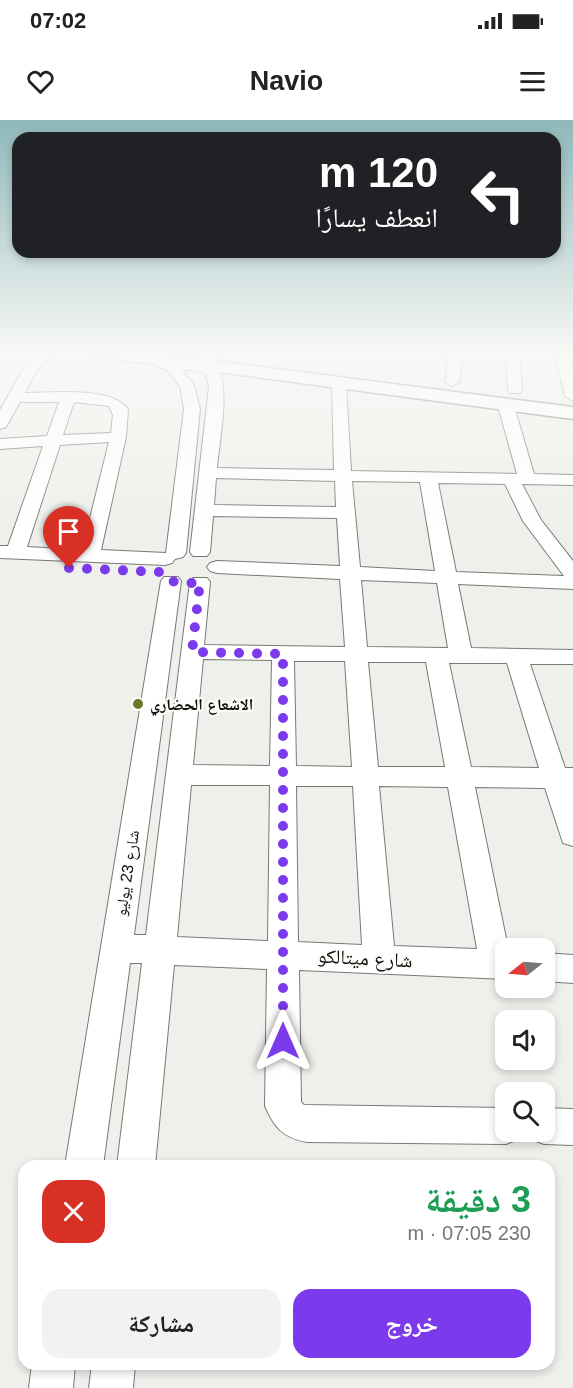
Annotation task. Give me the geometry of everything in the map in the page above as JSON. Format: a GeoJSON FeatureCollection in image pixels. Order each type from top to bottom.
{"type":"FeatureCollection","features":[{"type":"Feature","properties":{"kind":"street"},"geometry":{"type":"LineString","coordinates":[[63,411],[8,552],[90,556],[168,566],[180,584],[208,574],[351,573],[573,583]]}},
{"type":"Feature","properties":{"kind":"street"},"geometry":{"type":"LineString","coordinates":[[90,556],[117,437],[120,411]]}},
{"type":"Feature","properties":{"kind":"street","name":"شارع 23 يوليو"},"geometry":{"type":"LineString","coordinates":[[85,1160],[192,411]]}},
{"type":"Feature","properties":{"kind":"street"},"geometry":{"type":"LineString","coordinates":[[200,552],[212,411]]}},
{"type":"Feature","properties":{"kind":"street"},"geometry":{"type":"LineString","coordinates":[[340,411],[379,959]]}},
{"type":"Feature","properties":{"kind":"street"},"geometry":{"type":"LineString","coordinates":[[512,411],[519,479],[532,521],[573,575]]}},
{"type":"Feature","properties":{"kind":"street"},"geometry":{"type":"LineString","coordinates":[[0,444],[117,437]]}},
{"type":"Feature","properties":{"kind":"street"},"geometry":{"type":"LineString","coordinates":[[207,473],[573,480]]}},
{"type":"Feature","properties":{"kind":"street"},"geometry":{"type":"LineString","coordinates":[[428,477],[447,578],[448,656],[459,777],[495,938]]}},
{"type":"Feature","properties":{"kind":"street"},"geometry":{"type":"LineString","coordinates":[[204,510],[346,513]]}},
{"type":"Feature","properties":{"kind":"street"},"geometry":{"type":"LineString","coordinates":[[0,565],[168,566],[200,552],[213,558],[192,652],[137,1160]]}},
{"type":"Feature","properties":{"kind":"street"},"geometry":{"type":"LineString","coordinates":[[192,652],[573,657]]}},
{"type":"Feature","properties":{"kind":"street"},"geometry":{"type":"LineString","coordinates":[[283,654],[283,1106],[288,1117],[295,1122],[307,1124],[495,1126]]}},
{"type":"Feature","properties":{"kind":"street"},"geometry":{"type":"LineString","coordinates":[[516,656],[564,778],[573,835]]}},
{"type":"Feature","properties":{"kind":"street"},"geometry":{"type":"LineString","coordinates":[[179,775],[564,778]]}},
{"type":"Feature","properties":{"kind":"street","name":"شارع ميتالكو"},"geometry":{"type":"LineString","coordinates":[[116,948],[495,965]]}},
{"type":"Feature","properties":{"kind":"street"},"geometry":{"type":"LineString","coordinates":[[555,968],[573,969]]}},
{"type":"Feature","properties":{"kind":"street"},"geometry":{"type":"LineString","coordinates":[[555,1126],[573,1127]]}},
{"type":"Feature","properties":{"kind":"street"},"geometry":{"type":"LineString","coordinates":[[51,1388],[53,1370]]}},
{"type":"Feature","properties":{"kind":"street"},"geometry":{"type":"LineString","coordinates":[[111,1388],[113,1370]]}},
{"type":"Feature","properties":{"kind":"place","name":"الاشعاع الحضاري"},"geometry":{"type":"Point","coordinates":[138,704]}},
{"type":"Feature","properties":{"kind":"route"},"geometry":{"type":"LineString","coordinates":[[69,568],[160,572],[164,578],[180,584],[200,582],[192,652],[283,654],[283,1041]]}}]}
